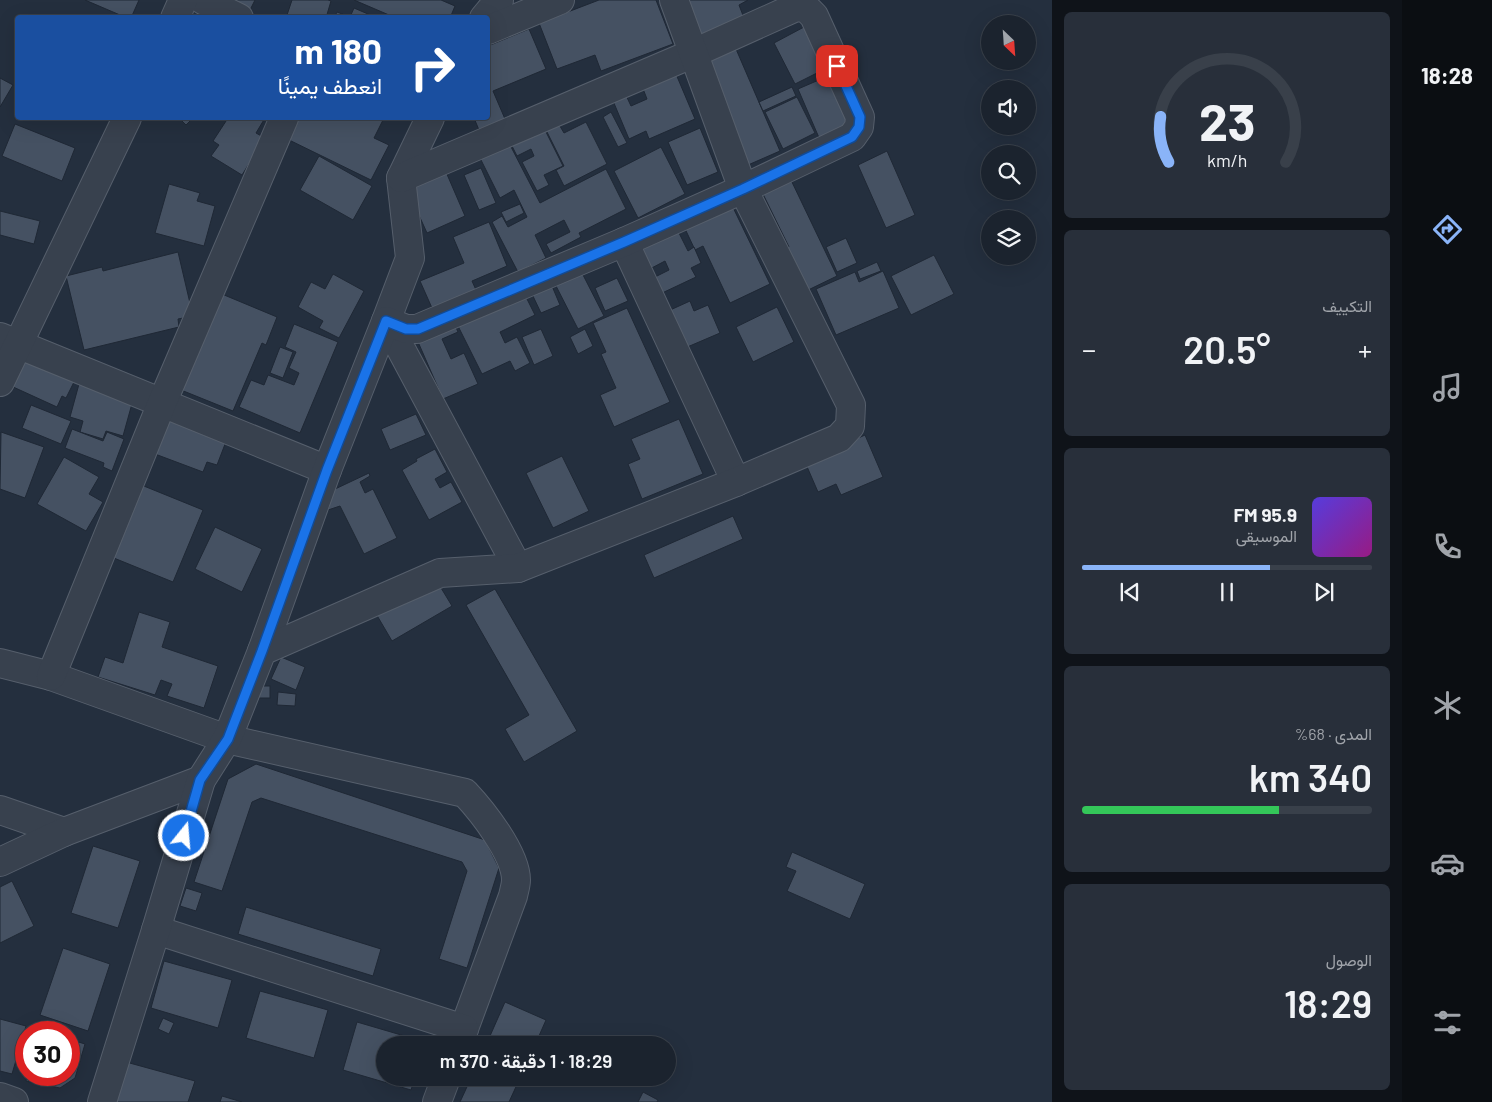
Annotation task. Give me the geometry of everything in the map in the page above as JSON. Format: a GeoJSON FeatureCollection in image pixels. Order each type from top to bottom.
{"type":"FeatureCollection","features":[{"type":"Feature","properties":{"kind":"street"},"geometry":{"type":"LineString","coordinates":[[176,15],[183,0]]}},
{"type":"Feature","properties":{"kind":"street"},"geometry":{"type":"LineString","coordinates":[[202,0],[233,15]]}},
{"type":"Feature","properties":{"kind":"street"},"geometry":{"type":"LineString","coordinates":[[486,15],[499,0]]}},
{"type":"Feature","properties":{"kind":"street"},"geometry":{"type":"LineString","coordinates":[[490,29],[560,0]]}},
{"type":"Feature","properties":{"kind":"street"},"geometry":{"type":"LineString","coordinates":[[262,651],[440,573],[518,568],[736,482],[839,438],[850,426],[851,405],[743,189],[674,0]]}},
{"type":"Feature","properties":{"kind":"street"},"geometry":{"type":"LineString","coordinates":[[386,321],[406,329],[418,329],[624,242],[743,189],[852,137],[859,127],[860,117],[814,16],[806,8],[796,7],[694,53],[401,178]]}},
{"type":"Feature","properties":{"kind":"street"},"geometry":{"type":"LineString","coordinates":[[0,382],[9,340],[125,120]]}},
{"type":"Feature","properties":{"kind":"street"},"geometry":{"type":"LineString","coordinates":[[52,676],[162,403],[283,120]]}},
{"type":"Feature","properties":{"kind":"street"},"geometry":{"type":"LineString","coordinates":[[102,1102],[156,930],[200,780],[228,739],[262,651],[327,470],[410,258],[401,178],[429,120]]}},
{"type":"Feature","properties":{"kind":"street"},"geometry":{"type":"LineString","coordinates":[[624,242],[736,482]]}},
{"type":"Feature","properties":{"kind":"street"},"geometry":{"type":"LineString","coordinates":[[386,321],[518,568]]}},
{"type":"Feature","properties":{"kind":"street"},"geometry":{"type":"LineString","coordinates":[[9,340],[327,470]]}},
{"type":"Feature","properties":{"kind":"street"},"geometry":{"type":"LineString","coordinates":[[0,663],[52,676],[228,739],[465,793],[481,810],[508,854],[516,879],[513,896],[461,1036]]}},
{"type":"Feature","properties":{"kind":"street"},"geometry":{"type":"LineString","coordinates":[[0,862],[64,832],[200,780]]}},
{"type":"Feature","properties":{"kind":"street"},"geometry":{"type":"LineString","coordinates":[[0,810],[64,832]]}},
{"type":"Feature","properties":{"kind":"street"},"geometry":{"type":"LineString","coordinates":[[156,930],[458,1036]]}},
{"type":"Feature","properties":{"kind":"street"},"geometry":{"type":"LineString","coordinates":[[437,1102],[443,1086]]}},
{"type":"Feature","properties":{"kind":"street"},"geometry":{"type":"LineString","coordinates":[[0,1097],[14,1102]]}},
{"type":"Feature","properties":{"kind":"building"},"geometry":{"type":"Polygon","coordinates":[[[85,0],[139,0],[132,15],[120,15],[85,0]]]}},
{"type":"Feature","properties":{"kind":"building"},"geometry":{"type":"Polygon","coordinates":[[[223,0],[255,0],[249,12],[223,0]]]}},
{"type":"Feature","properties":{"kind":"building"},"geometry":{"type":"Polygon","coordinates":[[[292,0],[331,1],[327,15],[287,15],[292,0]]]}},
{"type":"Feature","properties":{"kind":"building"},"geometry":{"type":"Polygon","coordinates":[[[354,0],[441,0],[455,6],[451,15],[389,15],[354,0]]]}},
{"type":"Feature","properties":{"kind":"building"},"geometry":{"type":"Polygon","coordinates":[[[599,0],[656,0],[673,44],[601,71],[595,55],[557,69],[539,23],[599,0]]]}},
{"type":"Feature","properties":{"kind":"building"},"geometry":{"type":"Polygon","coordinates":[[[686,0],[748,0],[739,5],[744,18],[702,37],[686,0]]]}},
{"type":"Feature","properties":{"kind":"building"},"geometry":{"type":"Polygon","coordinates":[[[354,8],[370,15],[351,15],[354,8]]]}},
{"type":"Feature","properties":{"kind":"building"},"geometry":{"type":"Polygon","coordinates":[[[804,27],[825,69],[795,84],[774,43],[804,27]]]}},
{"type":"Feature","properties":{"kind":"building"},"geometry":{"type":"Polygon","coordinates":[[[529,29],[546,69],[493,91],[505,119],[479,130],[475,120],[490,120],[490,45],[529,29]]]}},
{"type":"Feature","properties":{"kind":"building"},"geometry":{"type":"Polygon","coordinates":[[[736,49],[780,151],[748,165],[703,63],[736,49]]]}},
{"type":"Feature","properties":{"kind":"building"},"geometry":{"type":"Polygon","coordinates":[[[673,67],[695,119],[649,139],[646,131],[629,139],[611,96],[624,91],[631,106],[647,99],[640,81],[673,67]]]}},
{"type":"Feature","properties":{"kind":"building"},"geometry":{"type":"Polygon","coordinates":[[[828,76],[849,127],[820,140],[798,89],[828,76]]]}},
{"type":"Feature","properties":{"kind":"building"},"geometry":{"type":"Polygon","coordinates":[[[0,78],[13,85],[0,107],[0,78]]]}},
{"type":"Feature","properties":{"kind":"building"},"geometry":{"type":"Polygon","coordinates":[[[792,87],[796,96],[763,111],[759,102],[792,87]]]}},
{"type":"Feature","properties":{"kind":"building"},"geometry":{"type":"Polygon","coordinates":[[[797,97],[815,133],[783,149],[765,112],[797,97]]]}},
{"type":"Feature","properties":{"kind":"building"},"geometry":{"type":"Polygon","coordinates":[[[611,112],[627,143],[618,147],[603,117],[611,112]]]}},
{"type":"Feature","properties":{"kind":"building"},"geometry":{"type":"Polygon","coordinates":[[[181,120],[191,120],[186,125],[181,120]]]}},
{"type":"Feature","properties":{"kind":"building"},"geometry":{"type":"Polygon","coordinates":[[[227,120],[264,120],[256,133],[265,138],[242,175],[211,156],[219,145],[213,141],[227,120]]]}},
{"type":"Feature","properties":{"kind":"building"},"geometry":{"type":"Polygon","coordinates":[[[294,120],[383,120],[374,138],[389,145],[371,180],[285,138],[294,120]]]}},
{"type":"Feature","properties":{"kind":"building"},"geometry":{"type":"Polygon","coordinates":[[[557,121],[564,133],[586,122],[607,164],[564,186],[556,170],[564,166],[545,128],[557,121]]]}},
{"type":"Feature","properties":{"kind":"building"},"geometry":{"type":"Polygon","coordinates":[[[15,124],[75,148],[62,181],[2,156],[15,124]]]}},
{"type":"Feature","properties":{"kind":"building"},"geometry":{"type":"Polygon","coordinates":[[[542,124],[563,166],[544,175],[549,185],[537,191],[522,162],[534,156],[531,149],[517,156],[509,140],[542,124]]]}},
{"type":"Feature","properties":{"kind":"building"},"geometry":{"type":"Polygon","coordinates":[[[700,128],[718,172],[687,185],[668,142],[700,128]]]}},
{"type":"Feature","properties":{"kind":"building"},"geometry":{"type":"Polygon","coordinates":[[[509,143],[540,203],[606,169],[626,209],[579,233],[581,237],[551,253],[546,244],[570,232],[564,220],[535,235],[546,258],[518,272],[492,222],[502,216],[508,227],[527,217],[514,190],[500,198],[480,158],[509,143]]]}},
{"type":"Feature","properties":{"kind":"building"},"geometry":{"type":"Polygon","coordinates":[[[661,147],[685,194],[638,218],[614,171],[661,147]]]}},
{"type":"Feature","properties":{"kind":"building"},"geometry":{"type":"Polygon","coordinates":[[[887,151],[915,215],[886,228],[858,165],[887,151]]]}},
{"type":"Feature","properties":{"kind":"building"},"geometry":{"type":"Polygon","coordinates":[[[319,156],[372,186],[353,220],[300,190],[319,156]]]}},
{"type":"Feature","properties":{"kind":"building"},"geometry":{"type":"Polygon","coordinates":[[[443,165],[465,216],[427,233],[404,182],[443,165]]]}},
{"type":"Feature","properties":{"kind":"building"},"geometry":{"type":"Polygon","coordinates":[[[481,168],[496,203],[479,210],[464,175],[481,168]]]}},
{"type":"Feature","properties":{"kind":"building"},"geometry":{"type":"Polygon","coordinates":[[[791,180],[837,276],[804,292],[783,250],[789,247],[763,194],[791,180]]]}},
{"type":"Feature","properties":{"kind":"building"},"geometry":{"type":"Polygon","coordinates":[[[169,184],[200,193],[197,201],[215,206],[204,246],[155,233],[169,184]]]}},
{"type":"Feature","properties":{"kind":"building"},"geometry":{"type":"Polygon","coordinates":[[[727,195],[770,284],[730,303],[703,246],[695,250],[680,218],[727,195]]]}},
{"type":"Feature","properties":{"kind":"building"},"geometry":{"type":"Polygon","coordinates":[[[520,204],[524,213],[506,222],[501,212],[520,204]]]}},
{"type":"Feature","properties":{"kind":"building"},"geometry":{"type":"Polygon","coordinates":[[[0,211],[40,221],[34,244],[0,235],[0,211]]]}},
{"type":"Feature","properties":{"kind":"building"},"geometry":{"type":"Polygon","coordinates":[[[489,222],[507,266],[472,281],[476,290],[432,308],[420,281],[464,263],[453,237],[489,222]]]}},
{"type":"Feature","properties":{"kind":"building"},"geometry":{"type":"Polygon","coordinates":[[[676,227],[688,251],[694,247],[701,263],[691,268],[696,277],[660,294],[653,278],[669,270],[665,261],[646,271],[635,247],[676,227]]]}},
{"type":"Feature","properties":{"kind":"building"},"geometry":{"type":"Polygon","coordinates":[[[846,238],[857,263],[837,272],[826,247],[846,238]]]}},
{"type":"Feature","properties":{"kind":"building"},"geometry":{"type":"Polygon","coordinates":[[[178,252],[193,316],[178,319],[179,327],[84,350],[66,276],[102,267],[103,271],[178,252]]]}},
{"type":"Feature","properties":{"kind":"building"},"geometry":{"type":"Polygon","coordinates":[[[934,255],[954,294],[911,315],[891,276],[934,255]]]}},
{"type":"Feature","properties":{"kind":"building"},"geometry":{"type":"Polygon","coordinates":[[[877,262],[881,271],[860,279],[857,271],[877,262]]]}},
{"type":"Feature","properties":{"kind":"building"},"geometry":{"type":"Polygon","coordinates":[[[580,269],[604,316],[578,329],[554,282],[580,269]]]}},
{"type":"Feature","properties":{"kind":"building"},"geometry":{"type":"Polygon","coordinates":[[[883,271],[899,308],[836,335],[816,289],[855,272],[859,282],[883,271]]]}},
{"type":"Feature","properties":{"kind":"building"},"geometry":{"type":"Polygon","coordinates":[[[333,274],[364,291],[339,338],[319,328],[323,321],[298,307],[311,282],[325,289],[333,274]]]}},
{"type":"Feature","properties":{"kind":"building"},"geometry":{"type":"Polygon","coordinates":[[[617,278],[628,301],[605,311],[595,288],[617,278]]]}},
{"type":"Feature","properties":{"kind":"building"},"geometry":{"type":"Polygon","coordinates":[[[552,286],[560,305],[541,313],[532,294],[552,286]]]}},
{"type":"Feature","properties":{"kind":"building"},"geometry":{"type":"Polygon","coordinates":[[[521,287],[535,315],[500,332],[505,343],[517,337],[530,363],[515,371],[510,361],[482,374],[455,320],[521,287]]]}},
{"type":"Feature","properties":{"kind":"building"},"geometry":{"type":"Polygon","coordinates":[[[217,292],[277,317],[266,345],[262,343],[233,411],[181,390],[217,292]]]}},
{"type":"Feature","properties":{"kind":"building"},"geometry":{"type":"Polygon","coordinates":[[[690,301],[694,311],[708,305],[720,333],[685,348],[668,311],[690,301]]]}},
{"type":"Feature","properties":{"kind":"building"},"geometry":{"type":"Polygon","coordinates":[[[777,307],[794,342],[753,362],[736,327],[777,307]]]}},
{"type":"Feature","properties":{"kind":"building"},"geometry":{"type":"Polygon","coordinates":[[[627,308],[670,402],[614,427],[600,395],[616,388],[601,354],[606,352],[593,323],[627,308]]]}},
{"type":"Feature","properties":{"kind":"building"},"geometry":{"type":"Polygon","coordinates":[[[452,318],[458,332],[442,339],[451,359],[464,353],[478,384],[443,399],[415,335],[452,318]]]}},
{"type":"Feature","properties":{"kind":"building"},"geometry":{"type":"Polygon","coordinates":[[[294,324],[338,342],[300,433],[239,407],[251,380],[264,385],[268,375],[294,385],[299,373],[289,368],[296,352],[285,347],[294,324]]]}},
{"type":"Feature","properties":{"kind":"building"},"geometry":{"type":"Polygon","coordinates":[[[541,329],[553,356],[534,365],[522,337],[541,329]]]}},
{"type":"Feature","properties":{"kind":"building"},"geometry":{"type":"Polygon","coordinates":[[[585,329],[593,346],[578,354],[570,337],[585,329]]]}},
{"type":"Feature","properties":{"kind":"building"},"geometry":{"type":"Polygon","coordinates":[[[280,347],[293,352],[283,378],[270,373],[280,347]]]}},
{"type":"Feature","properties":{"kind":"building"},"geometry":{"type":"Polygon","coordinates":[[[26,355],[76,378],[66,398],[62,396],[57,407],[11,386],[26,355]]]}},
{"type":"Feature","properties":{"kind":"building"},"geometry":{"type":"Polygon","coordinates":[[[79,384],[133,400],[123,436],[106,431],[103,439],[80,432],[83,421],[70,417],[79,384]]]}},
{"type":"Feature","properties":{"kind":"building"},"geometry":{"type":"Polygon","coordinates":[[[31,405],[71,421],[61,444],[22,428],[31,405]]]}},
{"type":"Feature","properties":{"kind":"building"},"geometry":{"type":"Polygon","coordinates":[[[161,414],[227,439],[217,465],[207,462],[203,472],[147,451],[161,414]]]}},
{"type":"Feature","properties":{"kind":"building"},"geometry":{"type":"Polygon","coordinates":[[[416,414],[426,435],[390,450],[381,429],[416,414]]]}},
{"type":"Feature","properties":{"kind":"building"},"geometry":{"type":"Polygon","coordinates":[[[679,419],[703,474],[642,499],[628,464],[640,459],[631,439],[679,419]]]}},
{"type":"Feature","properties":{"kind":"building"},"geometry":{"type":"Polygon","coordinates":[[[72,429],[103,441],[107,432],[124,439],[112,471],[103,467],[104,463],[65,448],[72,429]]]}},
{"type":"Feature","properties":{"kind":"building"},"geometry":{"type":"Polygon","coordinates":[[[1,432],[44,447],[25,498],[0,489],[1,432]]]}},
{"type":"Feature","properties":{"kind":"building"},"geometry":{"type":"Polygon","coordinates":[[[865,435],[883,477],[841,495],[836,484],[818,492],[805,462],[865,435]]]}},
{"type":"Feature","properties":{"kind":"building"},"geometry":{"type":"Polygon","coordinates":[[[435,449],[447,472],[435,479],[440,488],[451,482],[462,502],[429,520],[402,470],[417,461],[416,459],[435,449]]]}},
{"type":"Feature","properties":{"kind":"building"},"geometry":{"type":"Polygon","coordinates":[[[562,456],[589,511],[553,528],[526,473],[562,456]]]}},
{"type":"Feature","properties":{"kind":"building"},"geometry":{"type":"Polygon","coordinates":[[[64,457],[99,477],[89,494],[103,502],[86,531],[37,504],[64,457]]]}},
{"type":"Feature","properties":{"kind":"building"},"geometry":{"type":"Polygon","coordinates":[[[369,473],[370,476],[360,482],[365,493],[373,489],[397,538],[364,554],[340,506],[328,510],[333,490],[369,473]]]}},
{"type":"Feature","properties":{"kind":"building"},"geometry":{"type":"Polygon","coordinates":[[[134,482],[203,510],[173,582],[104,554],[134,482]]]}},
{"type":"Feature","properties":{"kind":"building"},"geometry":{"type":"Polygon","coordinates":[[[733,516],[743,539],[654,578],[644,555],[733,516]]]}},
{"type":"Feature","properties":{"kind":"building"},"geometry":{"type":"Polygon","coordinates":[[[215,527],[262,549],[242,592],[195,569],[215,527]]]}},
{"type":"Feature","properties":{"kind":"building"},"geometry":{"type":"Polygon","coordinates":[[[435,578],[452,606],[392,641],[375,612],[435,578]]]}},
{"type":"Feature","properties":{"kind":"building"},"geometry":{"type":"Polygon","coordinates":[[[495,589],[577,731],[524,762],[505,729],[529,715],[466,605],[495,589]]]}},
{"type":"Feature","properties":{"kind":"building"},"geometry":{"type":"Polygon","coordinates":[[[139,612],[170,622],[162,647],[218,666],[204,708],[167,696],[172,684],[161,680],[155,695],[98,677],[105,657],[123,663],[139,612]]]}},
{"type":"Feature","properties":{"kind":"building"},"geometry":{"type":"Polygon","coordinates":[[[281,657],[305,667],[296,690],[271,679],[281,657]]]}},
{"type":"Feature","properties":{"kind":"building"},"geometry":{"type":"Polygon","coordinates":[[[255,686],[270,686],[270,698],[255,698],[255,686]]]}},
{"type":"Feature","properties":{"kind":"building"},"geometry":{"type":"Polygon","coordinates":[[[278,692],[296,694],[295,706],[277,705],[278,692]]]}},
{"type":"Feature","properties":{"kind":"building"},"geometry":{"type":"Polygon","coordinates":[[[256,764],[485,840],[499,868],[467,968],[439,959],[467,871],[462,862],[261,798],[252,802],[222,891],[194,882],[228,779],[256,764]]]}},
{"type":"Feature","properties":{"kind":"building"},"geometry":{"type":"Polygon","coordinates":[[[93,846],[140,861],[118,928],[71,913],[93,846]]]}},
{"type":"Feature","properties":{"kind":"building"},"geometry":{"type":"Polygon","coordinates":[[[792,852],[865,884],[850,919],[787,891],[796,871],[786,867],[792,852]]]}},
{"type":"Feature","properties":{"kind":"building"},"geometry":{"type":"Polygon","coordinates":[[[12,881],[34,926],[0,943],[0,887],[12,881]]]}},
{"type":"Feature","properties":{"kind":"building"},"geometry":{"type":"Polygon","coordinates":[[[186,888],[202,893],[196,911],[180,906],[186,888]]]}},
{"type":"Feature","properties":{"kind":"building"},"geometry":{"type":"Polygon","coordinates":[[[246,907],[381,949],[373,976],[238,934],[246,907]]]}},
{"type":"Feature","properties":{"kind":"building"},"geometry":{"type":"Polygon","coordinates":[[[63,948],[110,964],[88,1031],[80,1028],[80,1021],[58,1021],[40,1015],[63,948]]]}},
{"type":"Feature","properties":{"kind":"building"},"geometry":{"type":"Polygon","coordinates":[[[164,961],[232,980],[218,1028],[151,1008],[164,961]]]}},
{"type":"Feature","properties":{"kind":"building"},"geometry":{"type":"Polygon","coordinates":[[[260,991],[328,1010],[314,1058],[246,1038],[260,991]]]}},
{"type":"Feature","properties":{"kind":"building"},"geometry":{"type":"Polygon","coordinates":[[[505,1002],[546,1020],[539,1036],[490,1036],[505,1002]]]}},
{"type":"Feature","properties":{"kind":"building"},"geometry":{"type":"Polygon","coordinates":[[[163,1018],[174,1023],[169,1034],[158,1029],[163,1018]]]}},
{"type":"Feature","properties":{"kind":"building"},"geometry":{"type":"Polygon","coordinates":[[[0,1019],[15,1023],[15,1064],[12,1074],[0,1071],[0,1019]]]}},
{"type":"Feature","properties":{"kind":"building"},"geometry":{"type":"Polygon","coordinates":[[[357,1022],[405,1036],[376,1036],[376,1080],[343,1070],[357,1022]]]}},
{"type":"Feature","properties":{"kind":"building"},"geometry":{"type":"Polygon","coordinates":[[[80,1042],[85,1044],[80,1061],[80,1042]]]}},
{"type":"Feature","properties":{"kind":"building"},"geometry":{"type":"Polygon","coordinates":[[[126,1062],[195,1081],[188,1102],[115,1102],[126,1062]]]}},
{"type":"Feature","properties":{"kind":"building"},"geometry":{"type":"Polygon","coordinates":[[[397,1086],[412,1086],[411,1090],[397,1086]]]}},
{"type":"Feature","properties":{"kind":"building"},"geometry":{"type":"Polygon","coordinates":[[[467,1086],[516,1086],[509,1102],[460,1102],[467,1086]]]}},
{"type":"Feature","properties":{"kind":"building"},"geometry":{"type":"Polygon","coordinates":[[[643,1092],[658,1100],[657,1102],[638,1102],[643,1092]]]}},
{"type":"Feature","properties":{"kind":"building"},"geometry":{"type":"Polygon","coordinates":[[[222,1096],[242,1102],[220,1102],[222,1096]]]}},
{"type":"Feature","properties":{"kind":"route"},"geometry":{"type":"LineString","coordinates":[[184,836],[200,780],[228,739],[262,651],[327,470],[386,321],[406,329],[418,329],[624,242],[743,189],[852,137],[859,127],[860,117],[837,66]]}}]}
